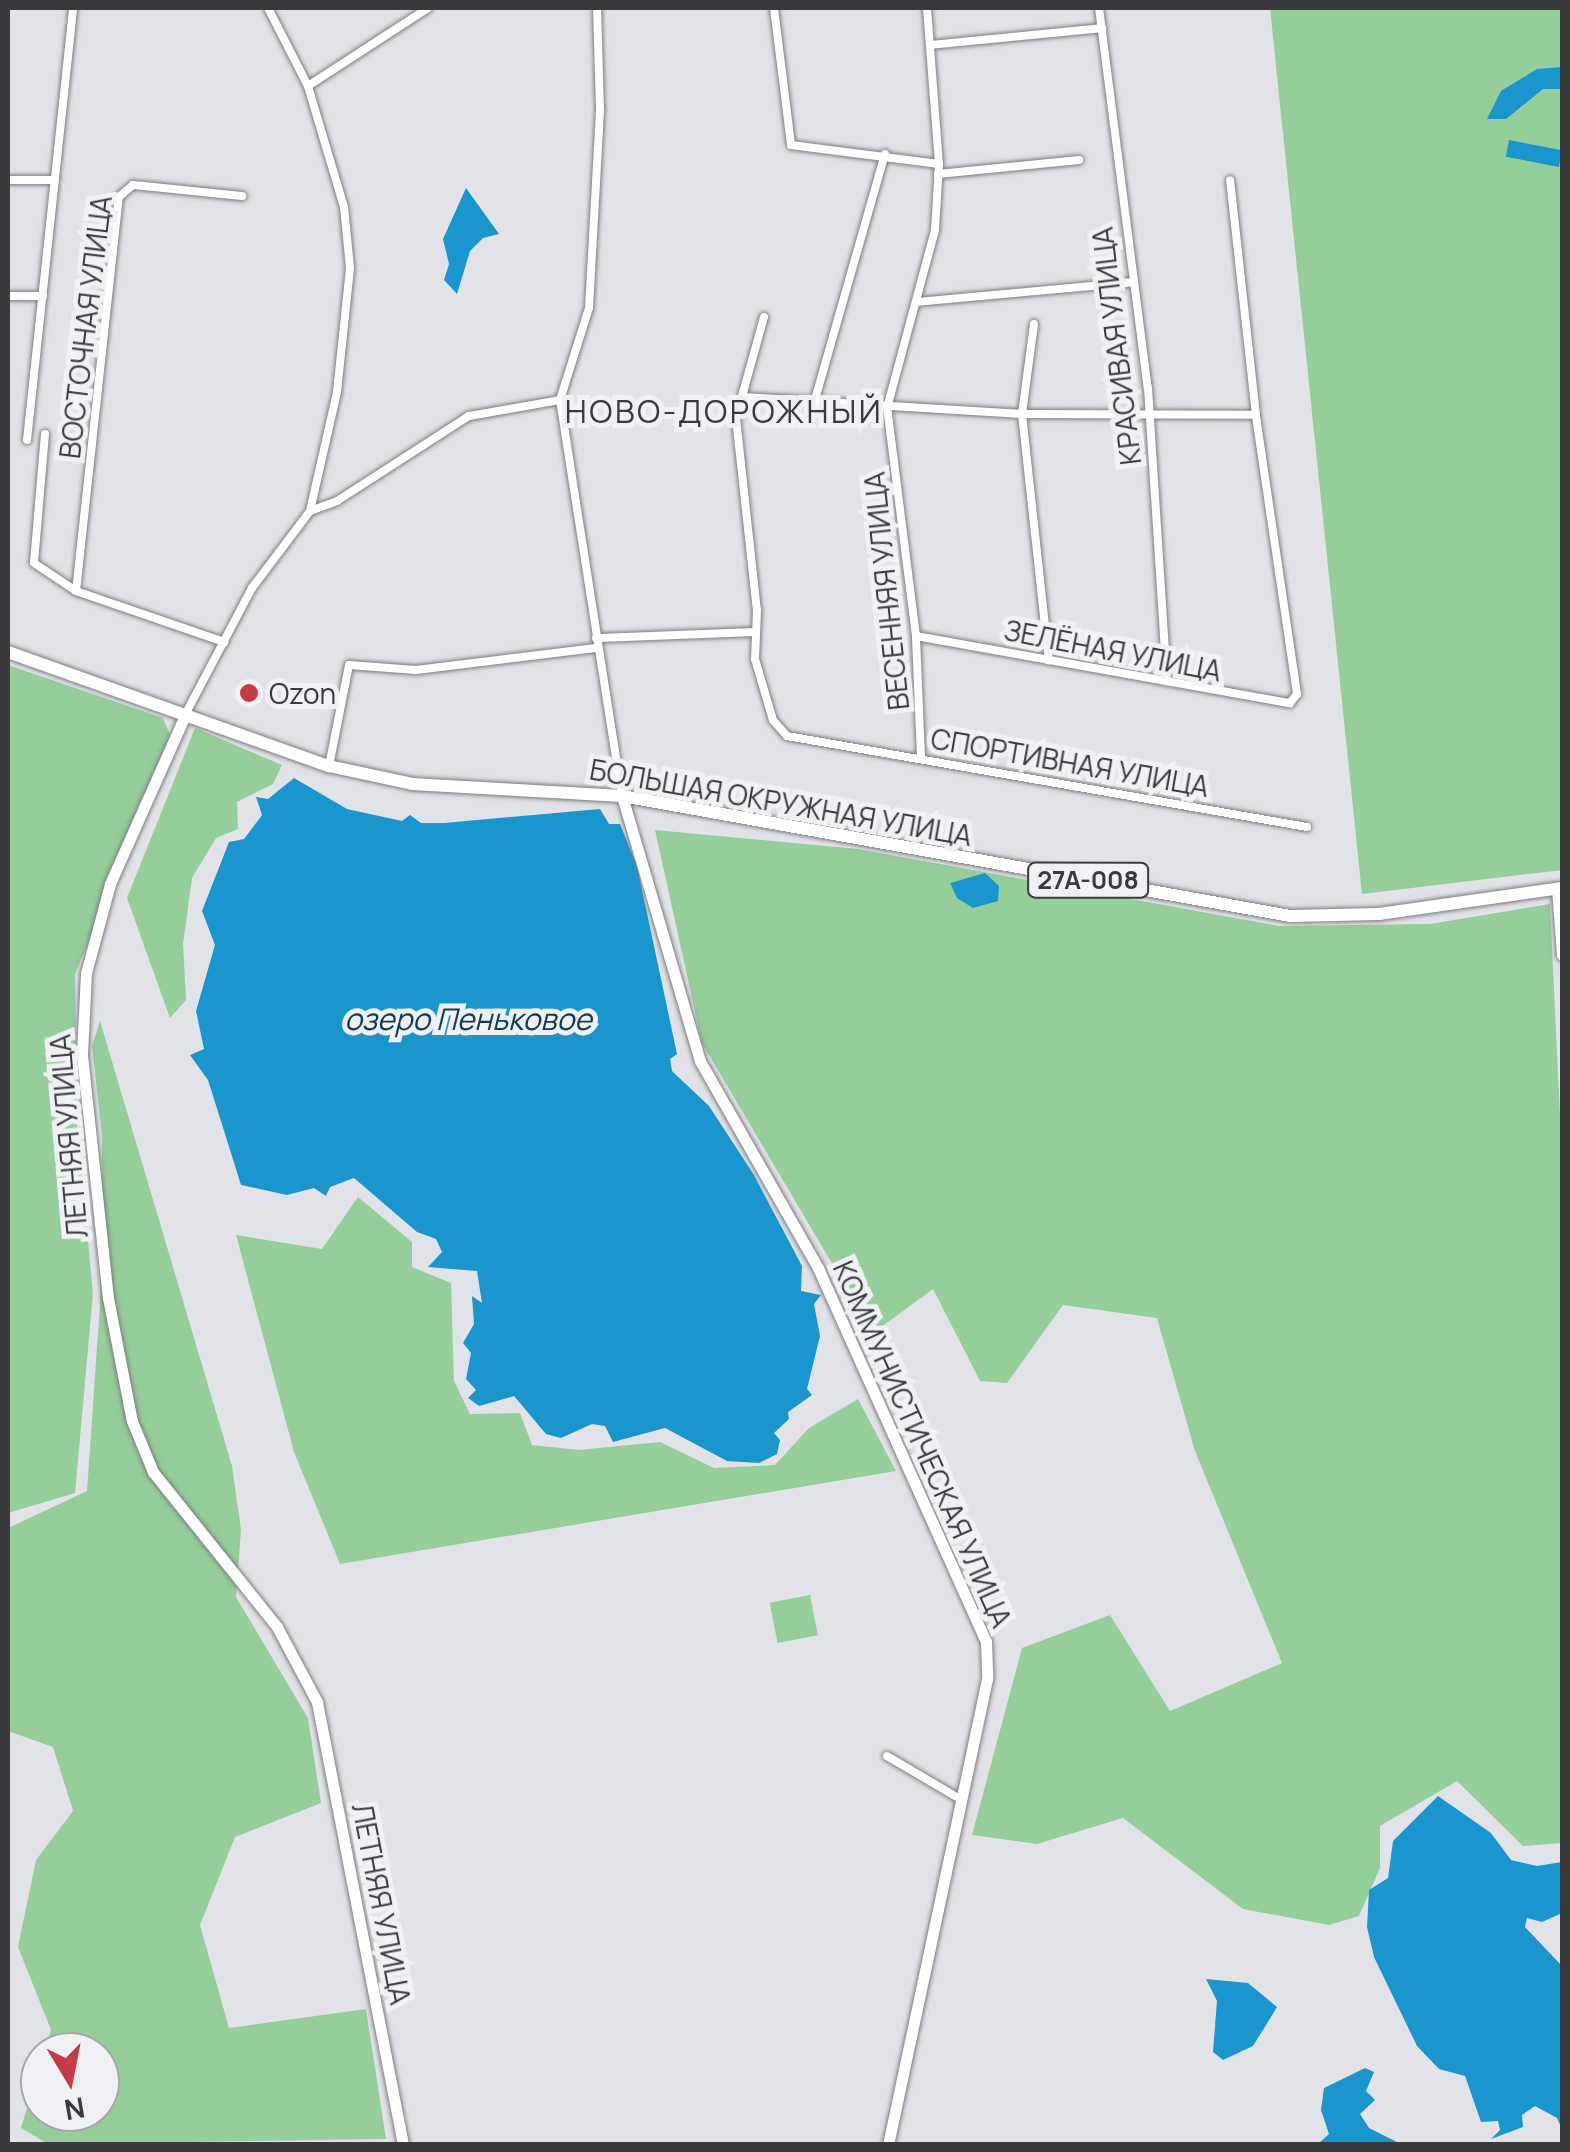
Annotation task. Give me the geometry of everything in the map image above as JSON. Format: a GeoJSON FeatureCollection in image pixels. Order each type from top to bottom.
{"type":"FeatureCollection","features":[{"type":"Feature","properties":{"kind":"main road","name":"БОЛЬШАЯ ОКРУЖНАЯ УЛИЦА"},"geometry":{"type":"LineString","coordinates":[[8,652],[329,766],[412,784],[622,796],[1290,916],[1379,914],[1560,888]]}},
{"type":"Feature","properties":{"kind":"street"},"geometry":{"type":"LineString","coordinates":[[28,440],[73,8]]}},
{"type":"Feature","properties":{"kind":"street","name":"ЛЕТНЯЯ УЛИЦА"},"geometry":{"type":"LineString","coordinates":[[268,8],[308,86],[344,207],[350,268],[336,392],[310,510],[252,588],[186,713],[110,884],[86,973],[82,1055],[108,1298],[132,1420],[153,1472],[277,1627],[316,1702],[404,2144]]}},
{"type":"Feature","properties":{"kind":"street"},"geometry":{"type":"LineString","coordinates":[[308,86],[428,8]]}},
{"type":"Feature","properties":{"kind":"street"},"geometry":{"type":"LineString","coordinates":[[597,8],[600,111],[588,308],[560,400],[622,796]]}},
{"type":"Feature","properties":{"kind":"street"},"geometry":{"type":"LineString","coordinates":[[774,8],[785,135],[791,145],[886,154],[939,169],[1079,160]]}},
{"type":"Feature","properties":{"kind":"street","name":"ВЕСЕННЯЯ УЛИЦА"},"geometry":{"type":"LineString","coordinates":[[920,757],[916,636],[887,408],[935,230],[939,169],[927,8]]}},
{"type":"Feature","properties":{"kind":"street","name":"КРАСИВАЯ УЛИЦА"},"geometry":{"type":"LineString","coordinates":[[1099,8],[1150,417],[1168,681]]}},
{"type":"Feature","properties":{"kind":"street"},"geometry":{"type":"LineString","coordinates":[[930,46],[1102,28]]}},
{"type":"Feature","properties":{"kind":"street"},"geometry":{"type":"LineString","coordinates":[[814,403],[886,154]]}},
{"type":"Feature","properties":{"kind":"street"},"geometry":{"type":"LineString","coordinates":[[8,180],[55,180]]}},
{"type":"Feature","properties":{"kind":"street"},"geometry":{"type":"LineString","coordinates":[[743,397],[1022,414],[1256,415],[1230,180]]}},
{"type":"Feature","properties":{"kind":"street","name":"ВОСТОЧНАЯ УЛИЦА"},"geometry":{"type":"LineString","coordinates":[[76,591],[119,196],[133,184],[242,196]]}},
{"type":"Feature","properties":{"kind":"street"},"geometry":{"type":"LineString","coordinates":[[916,302],[1134,282]]}},
{"type":"Feature","properties":{"kind":"street"},"geometry":{"type":"LineString","coordinates":[[8,296],[43,296]]}},
{"type":"Feature","properties":{"kind":"street"},"geometry":{"type":"LineString","coordinates":[[329,766],[346,668],[356,664],[416,670],[596,643],[751,632],[758,610],[736,418],[764,317]]}},
{"type":"Feature","properties":{"kind":"street"},"geometry":{"type":"LineString","coordinates":[[1034,324],[1022,414],[1050,661]]}},
{"type":"Feature","properties":{"kind":"street"},"geometry":{"type":"LineString","coordinates":[[310,510],[337,501],[469,416],[560,400]]}},
{"type":"Feature","properties":{"kind":"street","name":"ЗЕЛЁНАЯ УЛИЦА"},"geometry":{"type":"LineString","coordinates":[[916,636],[1168,681],[1278,706],[1297,694],[1256,415]]}},
{"type":"Feature","properties":{"kind":"street"},"geometry":{"type":"LineString","coordinates":[[45,434],[34,563],[76,591],[224,642]]}},
{"type":"Feature","properties":{"kind":"street","name":"СПОРТИВНАЯ УЛИЦА"},"geometry":{"type":"LineString","coordinates":[[751,632],[774,720],[786,736],[808,743],[920,757],[1307,826]]}},
{"type":"Feature","properties":{"kind":"street","name":"КОММУНИСТИЧЕСКАЯ УЛИЦА"},"geometry":{"type":"LineString","coordinates":[[622,796],[700,1061],[818,1268],[986,1642],[986,1679],[888,2144]]}},
{"type":"Feature","properties":{"kind":"street"},"geometry":{"type":"LineString","coordinates":[[1560,888],[1562,955]]}},
{"type":"Feature","properties":{"kind":"street"},"geometry":{"type":"LineString","coordinates":[[887,1756],[960,1799]]}},
{"type":"Feature","properties":{"kind":"green space"},"geometry":{"type":"Polygon","coordinates":[[[1270,8],[1562,8],[1562,870],[1362,894],[1270,8]]]}},
{"type":"Feature","properties":{"kind":"green space"},"geometry":{"type":"Polygon","coordinates":[[[8,665],[163,718],[173,742],[75,974],[77,1127],[93,1293],[75,1493],[8,1513],[8,665]]]}},
{"type":"Feature","properties":{"kind":"green space"},"geometry":{"type":"Polygon","coordinates":[[[195,728],[282,765],[273,784],[237,802],[238,829],[216,838],[192,878],[183,944],[186,1000],[170,1018],[127,898],[195,728]]]}},
{"type":"Feature","properties":{"kind":"green space"},"geometry":{"type":"Polygon","coordinates":[[[655,830],[858,849],[1279,926],[1430,924],[1550,904],[1562,1158],[1562,1843],[1523,1846],[1457,1781],[1380,1826],[1380,1868],[1359,1916],[1329,1925],[1243,1909],[1123,1818],[1037,1844],[972,1835],[1022,1648],[1110,1615],[1170,1711],[1282,1663],[1195,1451],[1157,1318],[1063,1305],[1007,1383],[980,1381],[933,1289],[873,1333],[702,1043],[655,830]]]}},
{"type":"Feature","properties":{"kind":"green space"},"geometry":{"type":"Polygon","coordinates":[[[100,1021],[232,1466],[241,1530],[236,1597],[308,1718],[321,1803],[235,1837],[200,1925],[229,2028],[366,2009],[386,2139],[48,2144],[28,2132],[120,2132],[120,2032],[50,2032],[18,1947],[36,1860],[73,1811],[53,1747],[8,1731],[8,1528],[87,1491],[100,1304],[102,1136],[92,1046],[100,1021]]]}},
{"type":"Feature","properties":{"kind":"green space"},"geometry":{"type":"Polygon","coordinates":[[[358,1197],[412,1242],[412,1267],[451,1283],[454,1381],[470,1414],[520,1413],[532,1445],[579,1450],[660,1442],[714,1468],[775,1465],[809,1428],[858,1399],[896,1471],[340,1564],[294,1452],[236,1235],[322,1249],[358,1197]]]}},
{"type":"Feature","properties":{"kind":"green space"},"geometry":{"type":"Polygon","coordinates":[[[810,1595],[818,1635],[778,1643],[770,1603],[810,1595]]]}},
{"type":"Feature","properties":{"kind":"water"},"geometry":{"type":"Polygon","coordinates":[[[1562,67],[1562,89],[1543,89],[1506,119],[1487,119],[1501,91],[1537,69],[1562,67]]]}},
{"type":"Feature","properties":{"kind":"water"},"geometry":{"type":"Polygon","coordinates":[[[1509,140],[1562,150],[1559,167],[1506,157],[1509,140]]]}},
{"type":"Feature","properties":{"kind":"water"},"geometry":{"type":"Polygon","coordinates":[[[466,188],[499,234],[483,238],[470,251],[457,294],[444,280],[449,264],[443,239],[466,188]]]}},
{"type":"Feature","properties":{"kind":"water","name":"озеро Пеньковое"},"geometry":{"type":"Polygon","coordinates":[[[294,778],[347,809],[402,821],[410,815],[421,823],[444,823],[600,809],[609,824],[620,824],[637,866],[677,1054],[670,1059],[672,1071],[709,1106],[754,1175],[802,1266],[801,1291],[821,1295],[814,1304],[820,1336],[807,1389],[812,1395],[788,1412],[789,1419],[774,1433],[780,1440],[777,1454],[759,1463],[727,1461],[665,1428],[613,1442],[605,1426],[592,1424],[561,1438],[546,1434],[514,1396],[479,1406],[468,1398],[476,1390],[466,1379],[471,1353],[463,1343],[474,1324],[472,1296],[482,1303],[477,1271],[428,1267],[442,1252],[436,1239],[417,1232],[354,1178],[330,1187],[326,1196],[314,1188],[287,1195],[241,1185],[208,1080],[190,1055],[204,1049],[196,1011],[215,945],[202,911],[229,842],[244,839],[262,815],[256,797],[268,799],[294,778]]]}},
{"type":"Feature","properties":{"kind":"water"},"geometry":{"type":"Polygon","coordinates":[[[985,873],[999,886],[998,901],[973,908],[957,898],[950,883],[985,873]]]}},
{"type":"Feature","properties":{"kind":"water"},"geometry":{"type":"Polygon","coordinates":[[[1438,1796],[1491,1833],[1511,1860],[1537,1866],[1562,1862],[1562,1913],[1542,1922],[1527,1918],[1525,1927],[1562,1966],[1562,2129],[1557,2118],[1535,2106],[1522,2115],[1523,2127],[1491,2139],[1500,2130],[1498,2121],[1481,2122],[1465,2076],[1439,2069],[1417,2046],[1374,1957],[1367,1927],[1369,1890],[1388,1878],[1393,1841],[1438,1796]]]}},
{"type":"Feature","properties":{"kind":"water"},"geometry":{"type":"Polygon","coordinates":[[[1206,1979],[1248,1983],[1277,2007],[1253,2046],[1223,2060],[1213,2052],[1217,2001],[1206,1979]]]}},
{"type":"Feature","properties":{"kind":"water"},"geometry":{"type":"Polygon","coordinates":[[[1365,2068],[1374,2072],[1366,2091],[1375,2100],[1360,2114],[1369,2128],[1401,2144],[1318,2144],[1329,2134],[1321,2110],[1324,2088],[1365,2068]]]}},
{"type":"Feature","properties":{"kind":"place","name":"Ozon"},"geometry":{"type":"Point","coordinates":[249,693]}},
{"type":"Feature","properties":{"kind":"district","name":"НОВО-ДОРОЖНЫЙ"},"geometry":{"type":"Point","coordinates":[724,411]}}]}
